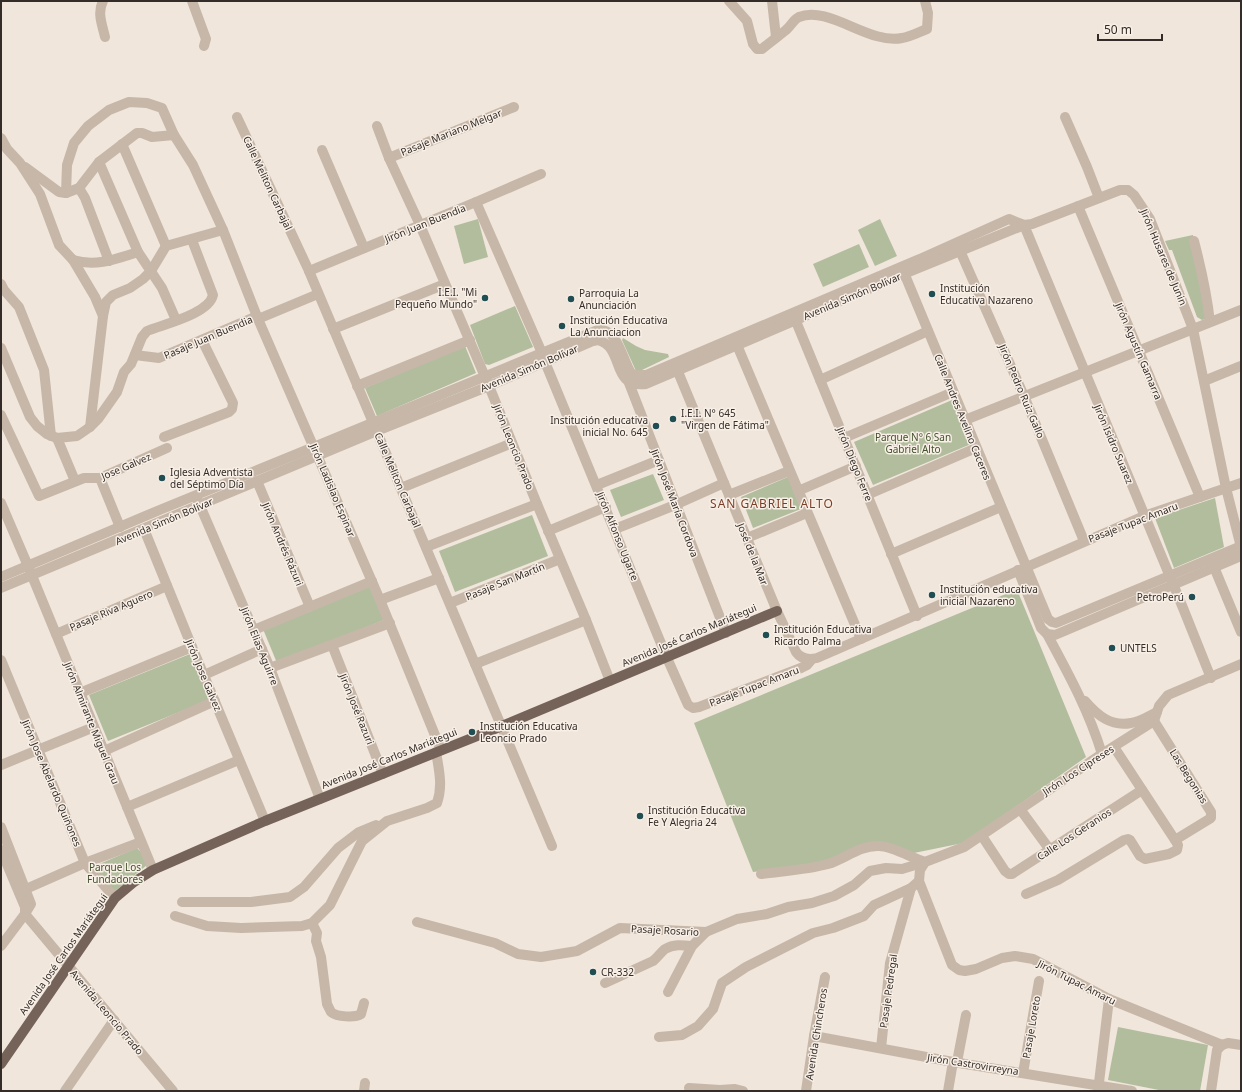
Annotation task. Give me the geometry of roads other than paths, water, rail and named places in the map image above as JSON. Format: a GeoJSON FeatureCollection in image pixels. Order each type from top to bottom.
{"type":"FeatureCollection","features":[{"type":"Feature","properties":{"kind":"main road","name":"Avenida José Carlos Mariátegui"},"geometry":{"type":"LineString","coordinates":[[1,1064],[115,898],[134,882],[153,870],[265,821],[502,726],[777,611]]}},
{"type":"Feature","properties":{"kind":"street"},"geometry":{"type":"LineString","coordinates":[[103,1],[100,8],[100,15],[105,36]]}},
{"type":"Feature","properties":{"kind":"street"},"geometry":{"type":"LineString","coordinates":[[192,1],[206,39],[204,46]]}},
{"type":"Feature","properties":{"kind":"street"},"geometry":{"type":"LineString","coordinates":[[729,1],[747,21],[753,44],[757,49],[762,49],[799,17],[811,15],[832,18],[854,29],[885,38],[901,39],[927,28],[928,13],[925,1]]}},
{"type":"Feature","properties":{"kind":"street"},"geometry":{"type":"LineString","coordinates":[[772,1],[776,37]]}},
{"type":"Feature","properties":{"kind":"street","name":"Jirón Ladislao Espinar"},"geometry":{"type":"LineString","coordinates":[[66,193],[67,164],[74,143],[88,126],[109,110],[129,102],[147,103],[162,108],[174,135],[193,165],[223,230],[257,317],[390,623],[439,751],[441,782],[440,795],[437,803],[427,808],[388,821]]}},
{"type":"Feature","properties":{"kind":"street","name":"Pasaje Mariano Melgar"},"geometry":{"type":"LineString","coordinates":[[389,158],[514,107]]}},
{"type":"Feature","properties":{"kind":"street","name":"Calle Meliton Carbajal"},"geometry":{"type":"LineString","coordinates":[[237,117],[309,271],[552,846]]}},
{"type":"Feature","properties":{"kind":"street"},"geometry":{"type":"LineString","coordinates":[[1065,117],[1099,198]]}},
{"type":"Feature","properties":{"kind":"street","name":"Jirón Leoncio Prado"},"geometry":{"type":"LineString","coordinates":[[377,126],[389,158],[420,224],[470,340],[536,504],[586,620],[610,681]]}},
{"type":"Feature","properties":{"kind":"street"},"geometry":{"type":"LineString","coordinates":[[20,163],[59,192],[66,193],[79,188],[99,162],[122,144],[140,133],[152,137],[174,135]]}},
{"type":"Feature","properties":{"kind":"street"},"geometry":{"type":"LineString","coordinates":[[1,138],[7,148],[20,163],[40,194],[59,245],[72,260],[95,297],[103,316]]}},
{"type":"Feature","properties":{"kind":"street"},"geometry":{"type":"LineString","coordinates":[[122,144],[166,246]]}},
{"type":"Feature","properties":{"kind":"street"},"geometry":{"type":"LineString","coordinates":[[322,150],[364,248]]}},
{"type":"Feature","properties":{"kind":"street"},"geometry":{"type":"LineString","coordinates":[[99,162],[138,252],[162,288],[176,320]]}},
{"type":"Feature","properties":{"kind":"street","name":"Jirón Juan Buendia"},"geometry":{"type":"LineString","coordinates":[[309,271],[541,174]]}},
{"type":"Feature","properties":{"kind":"street"},"geometry":{"type":"LineString","coordinates":[[79,188],[85,198],[109,261]]}},
{"type":"Feature","properties":{"kind":"street","name":"Avenida Simón Bolívar"},"geometry":{"type":"LineString","coordinates":[[958,246],[1024,225],[1032,224],[1120,190],[1128,190]]}},
{"type":"Feature","properties":{"kind":"street","name":"Jirón Husares de Junin"},"geometry":{"type":"LineString","coordinates":[[1128,190],[1134,195],[1150,219],[1193,329],[1226,488],[1241,546]]}},
{"type":"Feature","properties":{"kind":"street","name":"Jirón Alfonso Ugarte"},"geometry":{"type":"LineString","coordinates":[[476,202],[544,357],[667,658],[688,705],[693,708]]}},
{"type":"Feature","properties":{"kind":"street","name":"Jirón Agustín Gamarra"},"geometry":{"type":"LineString","coordinates":[[1078,206],[1200,497]]}},
{"type":"Feature","properties":{"kind":"street","name":"Avenida Simón Bolívar"},"geometry":{"type":"LineString","coordinates":[[1,577],[30,570],[144,529],[257,481],[316,452],[544,357],[598,340],[609,346],[624,378],[630,378],[638,385],[646,384],[677,367],[958,246],[1010,219],[1024,225]]}},
{"type":"Feature","properties":{"kind":"street","name":"Jirón Isidro Suarez"},"geometry":{"type":"LineString","coordinates":[[1024,225],[1211,678]]}},
{"type":"Feature","properties":{"kind":"street"},"geometry":{"type":"LineString","coordinates":[[90,427],[106,302],[113,295],[130,288],[151,271],[166,246],[192,240],[223,230]]}},
{"type":"Feature","properties":{"kind":"street"},"geometry":{"type":"LineString","coordinates":[[1,348],[30,417],[37,426],[54,437],[77,436],[98,419],[117,392],[124,372],[131,364],[142,337],[147,331],[199,311],[212,299],[213,295],[192,240]]}},
{"type":"Feature","properties":{"kind":"street"},"geometry":{"type":"LineString","coordinates":[[1194,241],[1205,285],[1210,322]]}},
{"type":"Feature","properties":{"kind":"street","name":"Jirón Pedro Ruiz Gallo"},"geometry":{"type":"LineString","coordinates":[[958,246],[1024,396],[1084,541]]}},
{"type":"Feature","properties":{"kind":"street"},"geometry":{"type":"LineString","coordinates":[[72,260],[84,264],[95,263],[109,261],[138,252]]}},
{"type":"Feature","properties":{"kind":"street","name":"Calle Andres Avelino Caceres"},"geometry":{"type":"LineString","coordinates":[[902,270],[1001,507],[1022,568]]}},
{"type":"Feature","properties":{"kind":"street"},"geometry":{"type":"LineString","coordinates":[[1,284],[18,307],[44,370],[54,437],[75,481]]}},
{"type":"Feature","properties":{"kind":"street"},"geometry":{"type":"LineString","coordinates":[[333,329],[445,284]]}},
{"type":"Feature","properties":{"kind":"street","name":"Pasaje Juan Buendia"},"geometry":{"type":"LineString","coordinates":[[135,355],[159,358],[257,317],[318,294]]}},
{"type":"Feature","properties":{"kind":"street"},"geometry":{"type":"LineString","coordinates":[[965,420],[1241,310]]}},
{"type":"Feature","properties":{"kind":"street","name":"Avenida Simón Bolívar"},"geometry":{"type":"LineString","coordinates":[[677,367],[737,345],[794,316]]}},
{"type":"Feature","properties":{"kind":"street","name":"Jirón Diego Ferre"},"geometry":{"type":"LineString","coordinates":[[794,316],[917,616]]}},
{"type":"Feature","properties":{"kind":"street"},"geometry":{"type":"LineString","coordinates":[[820,380],[928,331]]}},
{"type":"Feature","properties":{"kind":"street"},"geometry":{"type":"LineString","coordinates":[[164,437],[229,412],[232,409],[233,403],[202,340]]}},
{"type":"Feature","properties":{"kind":"street"},"geometry":{"type":"LineString","coordinates":[[357,386],[470,340]]}},
{"type":"Feature","properties":{"kind":"street"},"geometry":{"type":"LineString","coordinates":[[737,345],[861,639]]}},
{"type":"Feature","properties":{"kind":"street"},"geometry":{"type":"LineString","coordinates":[[1204,381],[1241,366]]}},
{"type":"Feature","properties":{"kind":"street","name":"José de la Mar"},"geometry":{"type":"LineString","coordinates":[[677,367],[777,611]]}},
{"type":"Feature","properties":{"kind":"street","name":"Jirón José María Cordova"},"geometry":{"type":"LineString","coordinates":[[630,378],[675,505],[726,633]]}},
{"type":"Feature","properties":{"kind":"street"},"geometry":{"type":"LineString","coordinates":[[844,438],[953,392]]}},
{"type":"Feature","properties":{"kind":"street","name":"Jose Galvez"},"geometry":{"type":"LineString","coordinates":[[1,415],[39,496],[84,478],[100,478],[167,448]]}},
{"type":"Feature","properties":{"kind":"street"},"geometry":{"type":"LineString","coordinates":[[401,488],[512,443]]}},
{"type":"Feature","properties":{"kind":"street"},"geometry":{"type":"LineString","coordinates":[[867,495],[976,448]]}},
{"type":"Feature","properties":{"kind":"street","name":"Avenida Simón Bolívar"},"geometry":{"type":"LineString","coordinates":[[1,588],[30,570],[120,527],[196,495],[316,452]]}},
{"type":"Feature","properties":{"kind":"street"},"geometry":{"type":"LineString","coordinates":[[597,485],[659,460]]}},
{"type":"Feature","properties":{"kind":"street"},"geometry":{"type":"LineString","coordinates":[[798,491],[856,466]]}},
{"type":"Feature","properties":{"kind":"street"},"geometry":{"type":"LineString","coordinates":[[729,495],[790,471]]}},
{"type":"Feature","properties":{"kind":"street"},"geometry":{"type":"LineString","coordinates":[[100,478],[120,527]]}},
{"type":"Feature","properties":{"kind":"street","name":"Jirón Andrés Rázuri"},"geometry":{"type":"LineString","coordinates":[[257,481],[310,607]]}},
{"type":"Feature","properties":{"kind":"street"},"geometry":{"type":"LineString","coordinates":[[615,529],[675,505],[724,483]]}},
{"type":"Feature","properties":{"kind":"street","name":"Pasaje Tupac Amaru"},"geometry":{"type":"LineString","coordinates":[[1022,568],[1144,516],[1241,483]]}},
{"type":"Feature","properties":{"kind":"street","name":"Jirón Elias Aguirre"},"geometry":{"type":"LineString","coordinates":[[196,495],[270,668],[320,799]]}},
{"type":"Feature","properties":{"kind":"street","name":"Jirón Almirante Miguel Grau"},"geometry":{"type":"LineString","coordinates":[[1,503],[153,870]]}},
{"type":"Feature","properties":{"kind":"street"},"geometry":{"type":"LineString","coordinates":[[426,547],[536,504]]}},
{"type":"Feature","properties":{"kind":"street"},"geometry":{"type":"LineString","coordinates":[[548,531],[606,507]]}},
{"type":"Feature","properties":{"kind":"street"},"geometry":{"type":"LineString","coordinates":[[892,554],[1001,507]]}},
{"type":"Feature","properties":{"kind":"street"},"geometry":{"type":"LineString","coordinates":[[747,538],[807,513]]}},
{"type":"Feature","properties":{"kind":"street","name":"Jirón Jose Galvez"},"geometry":{"type":"LineString","coordinates":[[144,529],[265,821]]}},
{"type":"Feature","properties":{"kind":"street"},"geometry":{"type":"LineString","coordinates":[[1047,634],[1055,635],[1241,546]]}},
{"type":"Feature","properties":{"kind":"street"},"geometry":{"type":"LineString","coordinates":[[1022,568],[1048,619],[1056,623],[1171,579],[1214,567],[1241,556]]}},
{"type":"Feature","properties":{"kind":"street","name":"Pasaje San Martín"},"geometry":{"type":"LineString","coordinates":[[450,603],[560,559]]}},
{"type":"Feature","properties":{"kind":"street"},"geometry":{"type":"LineString","coordinates":[[1214,567],[1241,632]]}},
{"type":"Feature","properties":{"kind":"street"},"geometry":{"type":"LineString","coordinates":[[777,611],[796,652],[802,657],[812,659],[917,616],[1022,568]]}},
{"type":"Feature","properties":{"kind":"street"},"geometry":{"type":"LineString","coordinates":[[1022,568],[1041,628],[1047,634],[1079,693],[1092,724],[1102,754]]}},
{"type":"Feature","properties":{"kind":"street"},"geometry":{"type":"LineString","coordinates":[[380,600],[439,578]]}},
{"type":"Feature","properties":{"kind":"street"},"geometry":{"type":"LineString","coordinates":[[254,630],[372,581]]}},
{"type":"Feature","properties":{"kind":"street","name":"Pasaje Riva Aguero"},"geometry":{"type":"LineString","coordinates":[[56,634],[167,586]]}},
{"type":"Feature","properties":{"kind":"street"},"geometry":{"type":"LineString","coordinates":[[476,664],[586,620]]}},
{"type":"Feature","properties":{"kind":"street"},"geometry":{"type":"LineString","coordinates":[[270,668],[390,623]]}},
{"type":"Feature","properties":{"kind":"street","name":"Jirón José Razuri"},"geometry":{"type":"LineString","coordinates":[[332,645],[383,774]]}},
{"type":"Feature","properties":{"kind":"street"},"geometry":{"type":"LineString","coordinates":[[80,693],[192,647]]}},
{"type":"Feature","properties":{"kind":"street"},"geometry":{"type":"LineString","coordinates":[[204,675],[262,649]]}},
{"type":"Feature","properties":{"kind":"street","name":"Pasaje Tupac Amaru"},"geometry":{"type":"LineString","coordinates":[[693,708],[791,672],[807,665],[812,659]]}},
{"type":"Feature","properties":{"kind":"street","name":"Jirón Jose Abelardo Quiñones"},"geometry":{"type":"LineString","coordinates":[[1,660],[85,864],[115,898]]}},
{"type":"Feature","properties":{"kind":"street","name":"Jirón Los Cipreses"},"geometry":{"type":"LineString","coordinates":[[925,862],[964,847],[1114,747],[1156,716],[1159,706],[1168,695],[1241,664]]}},
{"type":"Feature","properties":{"kind":"street"},"geometry":{"type":"LineString","coordinates":[[1079,693],[1092,709],[1109,721],[1120,724],[1132,723],[1156,716]]}},
{"type":"Feature","properties":{"kind":"street"},"geometry":{"type":"LineString","coordinates":[[104,751],[215,701]]}},
{"type":"Feature","properties":{"kind":"street","name":"Las Begonias"},"geometry":{"type":"LineString","coordinates":[[1156,716],[1211,812],[1210,818],[1175,840]]}},
{"type":"Feature","properties":{"kind":"street"},"geometry":{"type":"LineString","coordinates":[[1,764],[94,727]]}},
{"type":"Feature","properties":{"kind":"street"},"geometry":{"type":"LineString","coordinates":[[1026,894],[1058,880],[1124,840],[1130,840],[1140,856],[1145,859],[1169,854],[1177,850],[1178,845],[1175,840],[1114,747]]}},
{"type":"Feature","properties":{"kind":"street"},"geometry":{"type":"LineString","coordinates":[[127,807],[239,760]]}},
{"type":"Feature","properties":{"kind":"street","name":"Calle Los Geranios"},"geometry":{"type":"LineString","coordinates":[[982,836],[1005,871],[1008,874],[1012,874],[1142,790]]}},
{"type":"Feature","properties":{"kind":"street"},"geometry":{"type":"LineString","coordinates":[[1020,809],[1050,850]]}},
{"type":"Feature","properties":{"kind":"street"},"geometry":{"type":"LineString","coordinates":[[182,902],[251,902],[290,897],[304,887],[338,848],[359,832],[388,821]]}},
{"type":"Feature","properties":{"kind":"street"},"geometry":{"type":"LineString","coordinates":[[175,916],[207,926],[241,928],[302,926],[312,923],[330,905],[362,841],[388,821]]}},
{"type":"Feature","properties":{"kind":"street"},"geometry":{"type":"LineString","coordinates":[[1,827],[22,890],[25,907],[25,914],[1,946]]}},
{"type":"Feature","properties":{"kind":"street"},"geometry":{"type":"LineString","coordinates":[[22,890],[141,842]]}},
{"type":"Feature","properties":{"kind":"street"},"geometry":{"type":"LineString","coordinates":[[659,1036],[682,1035],[698,1026],[713,1009],[722,983],[746,967],[814,934],[864,916],[874,905],[911,888],[919,881],[920,870],[925,862],[890,848],[868,846],[830,863],[761,874]]}},
{"type":"Feature","properties":{"kind":"street"},"geometry":{"type":"LineString","coordinates":[[1,850],[22,890]]}},
{"type":"Feature","properties":{"kind":"street","name":"Pasaje Rosario"},"geometry":{"type":"LineString","coordinates":[[417,922],[495,943],[518,954],[542,957],[577,951],[620,928],[706,932],[737,919],[767,914],[788,907],[812,903],[834,896],[854,885],[870,871],[886,868],[902,869],[925,862]]}},
{"type":"Feature","properties":{"kind":"street","name":"Jirón Tupac Amaru"},"geometry":{"type":"LineString","coordinates":[[919,881],[952,965],[959,970],[965,971],[976,969],[1002,958],[1015,956],[1033,959],[1110,999],[1222,1045],[1228,1043],[1241,1046]]}},
{"type":"Feature","properties":{"kind":"street","name":"Pasaje Pedregal"},"geometry":{"type":"LineString","coordinates":[[881,1048],[890,963],[911,888]]}},
{"type":"Feature","properties":{"kind":"street","name":"Avenida Leoncio Prado"},"geometry":{"type":"LineString","coordinates":[[25,914],[173,1091]]}},
{"type":"Feature","properties":{"kind":"street"},"geometry":{"type":"LineString","coordinates":[[312,923],[317,932],[316,941],[321,957],[327,1004],[331,1012],[337,1015],[360,1016],[364,1003]]}},
{"type":"Feature","properties":{"kind":"street"},"geometry":{"type":"LineString","coordinates":[[668,992],[692,946],[706,932]]}},
{"type":"Feature","properties":{"kind":"street"},"geometry":{"type":"LineString","coordinates":[[604,983],[653,961],[664,950],[677,945],[692,946]]}},
{"type":"Feature","properties":{"kind":"street","name":"Avenida Chincheros"},"geometry":{"type":"LineString","coordinates":[[806,1091],[814,1036],[825,978]]}},
{"type":"Feature","properties":{"kind":"street","name":"Pasaje Loreto"},"geometry":{"type":"LineString","coordinates":[[1023,1073],[1039,981]]}},
{"type":"Feature","properties":{"kind":"street"},"geometry":{"type":"LineString","coordinates":[[1098,1088],[1110,999]]}},
{"type":"Feature","properties":{"kind":"street"},"geometry":{"type":"LineString","coordinates":[[948,1091],[966,1015]]}},
{"type":"Feature","properties":{"kind":"street"},"geometry":{"type":"LineString","coordinates":[[65,1091],[114,1020]]}},
{"type":"Feature","properties":{"kind":"street","name":"Jirón Castrovirreyna"},"geometry":{"type":"LineString","coordinates":[[814,1036],[1023,1073],[1098,1088],[1132,1091]]}},
{"type":"Feature","properties":{"kind":"street"},"geometry":{"type":"LineString","coordinates":[[1211,1091],[1217,1050],[1222,1045]]}},
{"type":"Feature","properties":{"kind":"street"},"geometry":{"type":"LineString","coordinates":[[689,1088],[720,1090],[735,1089],[744,1091]]}},
{"type":"Feature","properties":{"kind":"place","name":"Institución Educativa Nazareno"},"geometry":{"type":"Point","coordinates":[932,294]}},
{"type":"Feature","properties":{"kind":"place","name":"I.E.I. \"Mi Pequeño Mundo\""},"geometry":{"type":"Point","coordinates":[485,298]}},
{"type":"Feature","properties":{"kind":"place","name":"Parroquia La Anunciación"},"geometry":{"type":"Point","coordinates":[571,299]}},
{"type":"Feature","properties":{"kind":"place","name":"Institución Educativa La Anunciacion"},"geometry":{"type":"Point","coordinates":[562,326]}},
{"type":"Feature","properties":{"kind":"place","name":"I.E.I. N° 645 \"Virgen de Fátima\""},"geometry":{"type":"Point","coordinates":[673,419]}},
{"type":"Feature","properties":{"kind":"place","name":"Institución educativa inicial No. 645"},"geometry":{"type":"Point","coordinates":[656,426]}},
{"type":"Feature","properties":{"kind":"place","name":"Iglesia Adventista del Séptimo Día"},"geometry":{"type":"Point","coordinates":[162,478]}},
{"type":"Feature","properties":{"kind":"place","name":"Institución educativa inicial Nazareno"},"geometry":{"type":"Point","coordinates":[932,595]}},
{"type":"Feature","properties":{"kind":"place","name":"PetroPerú"},"geometry":{"type":"Point","coordinates":[1192,597]}},
{"type":"Feature","properties":{"kind":"place","name":"Institución Educativa Ricardo Palma"},"geometry":{"type":"Point","coordinates":[766,635]}},
{"type":"Feature","properties":{"kind":"place","name":"UNTELS"},"geometry":{"type":"Point","coordinates":[1112,648]}},
{"type":"Feature","properties":{"kind":"place","name":"Institución Educativa Leoncio Prado"},"geometry":{"type":"Point","coordinates":[472,732]}},
{"type":"Feature","properties":{"kind":"place","name":"Institución Educativa Fe Y Alegria 24"},"geometry":{"type":"Point","coordinates":[640,816]}},
{"type":"Feature","properties":{"kind":"place","name":"CR-332"},"geometry":{"type":"Point","coordinates":[593,972]}},
{"type":"Feature","properties":{"kind":"district","name":"SAN GABRIEL ALTO"},"geometry":{"type":"Point","coordinates":[772,503]}},
{"type":"Feature","properties":{"kind":"park label","name":"Parque N° 6 San Gabriel Alto"},"geometry":{"type":"Point","coordinates":[913,442]}},
{"type":"Feature","properties":{"kind":"park label","name":"Parque Los Fundadores"},"geometry":{"type":"Point","coordinates":[115,872]}}]}
